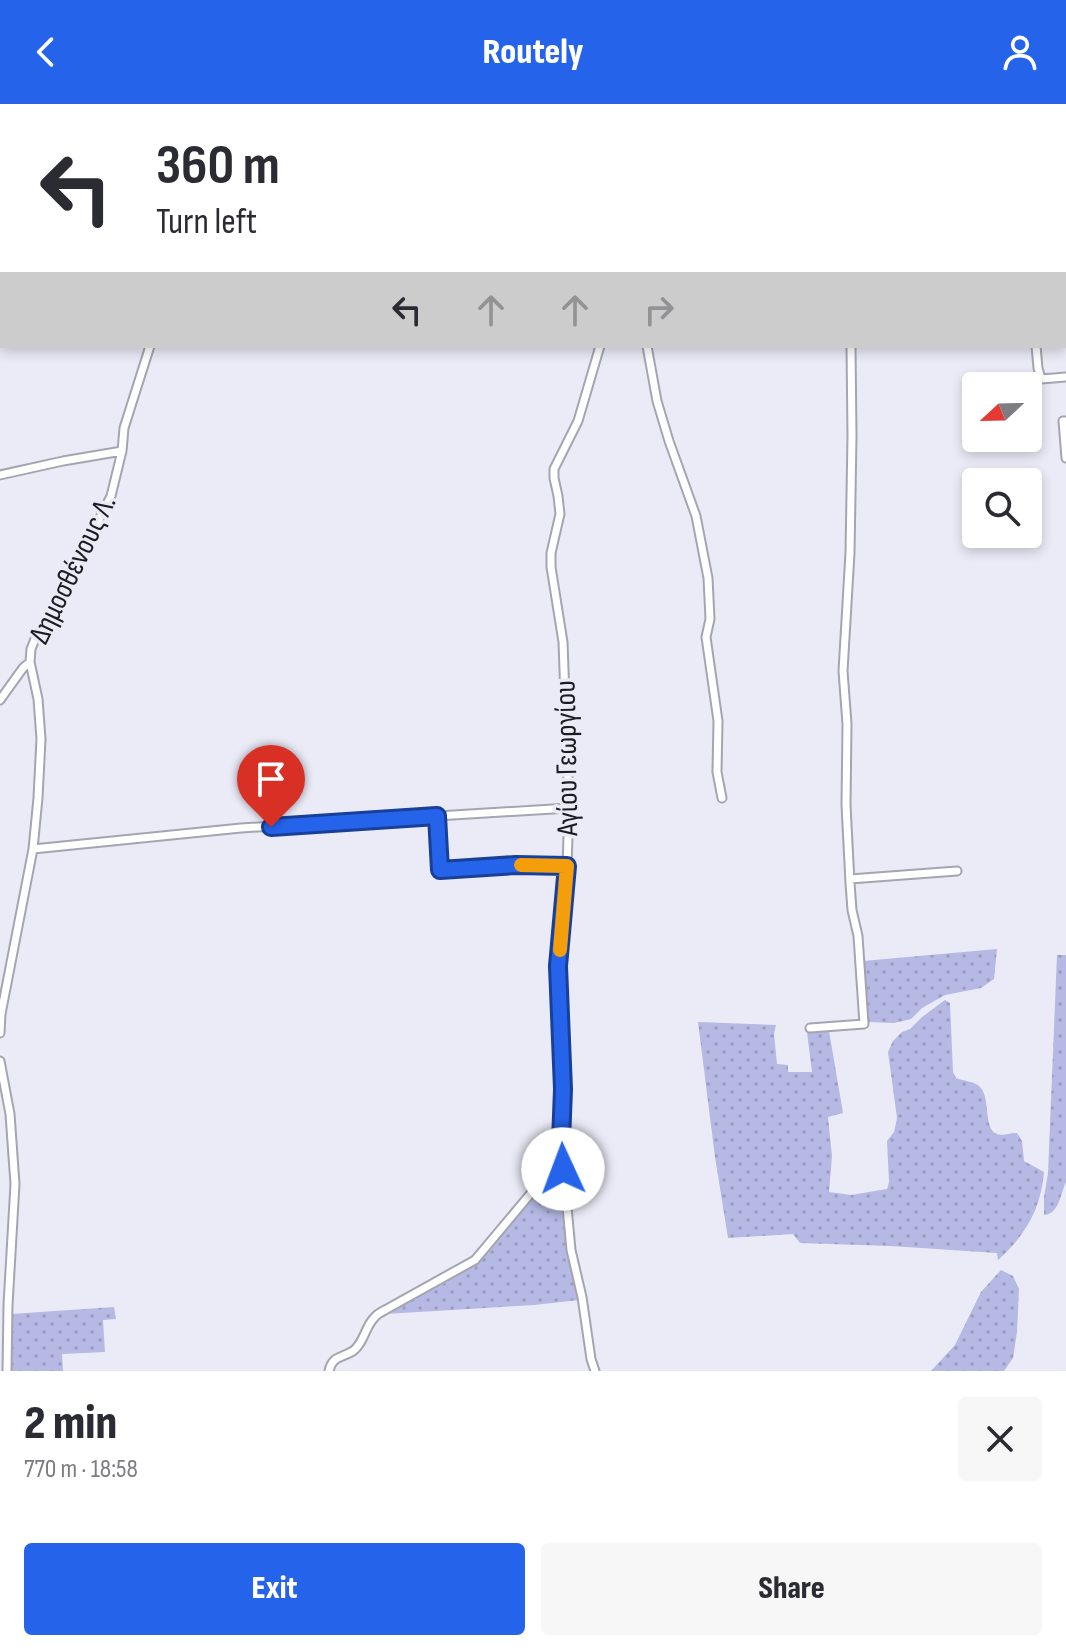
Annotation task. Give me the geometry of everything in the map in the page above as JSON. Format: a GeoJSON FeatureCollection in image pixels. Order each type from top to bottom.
{"type":"FeatureCollection","features":[{"type":"Feature","properties":{"kind":"street","name":"Δημοσθένους Λ."},"geometry":{"type":"LineString","coordinates":[[0,1033],[33,849],[38,798],[41,739],[38,699],[30,662],[31,649],[111,496],[124,428],[149,348]]}},
{"type":"Feature","properties":{"kind":"street","name":"Αγίου Γεωργίου"},"geometry":{"type":"LineString","coordinates":[[595,1371],[571,1250],[561,1142],[563,1089],[558,966],[569,808],[563,642],[551,553],[560,514],[554,469],[578,421],[599,348]]}},
{"type":"Feature","properties":{"kind":"street"},"geometry":{"type":"LineString","coordinates":[[647,348],[657,401],[696,516],[708,578],[710,619],[706,637],[718,721],[717,772],[722,798]]}},
{"type":"Feature","properties":{"kind":"street"},"geometry":{"type":"LineString","coordinates":[[810,1028],[864,1024],[858,936],[850,879],[843,671],[850,553],[851,348]]}},
{"type":"Feature","properties":{"kind":"street"},"geometry":{"type":"LineString","coordinates":[[1036,348],[1041,379],[1066,377]]}},
{"type":"Feature","properties":{"kind":"street"},"geometry":{"type":"LineString","coordinates":[[1066,421],[1063,421],[1066,458]]}},
{"type":"Feature","properties":{"kind":"street"},"geometry":{"type":"LineString","coordinates":[[0,475],[122,451]]}},
{"type":"Feature","properties":{"kind":"street"},"geometry":{"type":"LineString","coordinates":[[0,700],[30,662]]}},
{"type":"Feature","properties":{"kind":"street"},"geometry":{"type":"LineString","coordinates":[[33,849],[177,833],[569,808]]}},
{"type":"Feature","properties":{"kind":"street"},"geometry":{"type":"LineString","coordinates":[[437,816],[440,870],[516,865],[567,866]]}},
{"type":"Feature","properties":{"kind":"street"},"geometry":{"type":"LineString","coordinates":[[850,879],[957,871]]}},
{"type":"Feature","properties":{"kind":"street"},"geometry":{"type":"LineString","coordinates":[[0,1061],[10,1114],[15,1184],[7,1371]]}},
{"type":"Feature","properties":{"kind":"street"},"geometry":{"type":"LineString","coordinates":[[329,1371],[337,1357],[353,1351],[361,1342],[374,1317],[475,1260],[537,1186],[561,1142]]}},
{"type":"Feature","properties":{"kind":"shaded area"},"geometry":{"type":"Polygon","coordinates":[[[997,949],[994,979],[981,988],[945,995],[922,1008],[911,1019],[894,1023],[867,1022],[863,961],[997,949]]]}},
{"type":"Feature","properties":{"kind":"shaded area"},"geometry":{"type":"Polygon","coordinates":[[[1057,955],[1066,955],[1066,1182],[1056,1208],[1044,1215],[1048,1173],[1057,955]]]}},
{"type":"Feature","properties":{"kind":"shaded area"},"geometry":{"type":"Polygon","coordinates":[[[945,1000],[950,1003],[953,1072],[956,1078],[980,1087],[993,1131],[999,1135],[1017,1133],[1022,1141],[1024,1161],[1044,1172],[1030,1221],[1008,1251],[998,1260],[997,1253],[800,1243],[793,1234],[728,1238],[698,1022],[776,1025],[777,1064],[788,1065],[788,1072],[812,1072],[807,1032],[829,1031],[843,1113],[828,1117],[832,1156],[829,1192],[851,1195],[887,1189],[887,1141],[894,1132],[897,1118],[888,1052],[902,1032],[945,1000]]]}},
{"type":"Feature","properties":{"kind":"shaded area"},"geometry":{"type":"Polygon","coordinates":[[[560,1155],[567,1253],[579,1300],[385,1314],[445,1283],[479,1261],[560,1155]]]}},
{"type":"Feature","properties":{"kind":"shaded area"},"geometry":{"type":"Polygon","coordinates":[[[1001,1270],[1013,1276],[1019,1289],[1013,1358],[1004,1371],[931,1371],[955,1345],[981,1292],[1001,1270]]]}},
{"type":"Feature","properties":{"kind":"shaded area"},"geometry":{"type":"Polygon","coordinates":[[[114,1307],[116,1319],[103,1320],[105,1352],[62,1354],[63,1371],[9,1371],[11,1314],[114,1307]]]}},
{"type":"Feature","properties":{"kind":"slow traffic"},"geometry":{"type":"LineString","coordinates":[[521,865],[567,866],[560,950]]}},
{"type":"Feature","properties":{"kind":"route"},"geometry":{"type":"LineString","coordinates":[[271,827],[437,816],[440,870],[516,865],[567,866],[558,966],[563,1169]]}}]}
